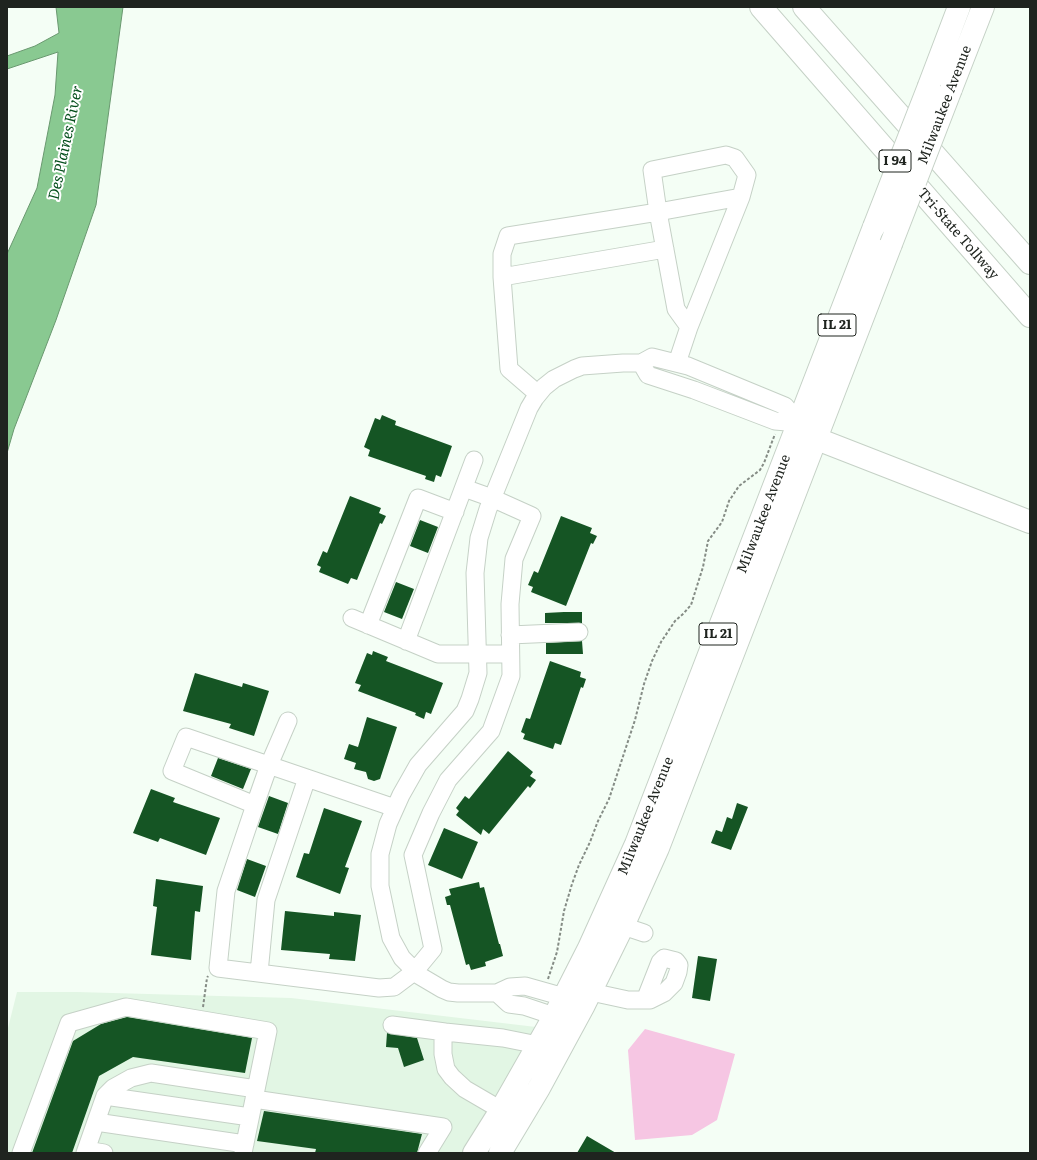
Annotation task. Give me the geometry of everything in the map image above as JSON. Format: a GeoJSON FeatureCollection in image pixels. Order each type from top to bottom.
{"type":"FeatureCollection","features":[{"type":"Feature","properties":{"kind":"main road","name":"Tri-State Tollway"},"geometry":{"type":"LineString","coordinates":[[761,7],[1030,316]]}},
{"type":"Feature","properties":{"kind":"main road","name":"I 94"},"geometry":{"type":"LineString","coordinates":[[804,7],[1030,263]]}},
{"type":"Feature","properties":{"kind":"main road","name":"Milwaukee Avenue"},"geometry":{"type":"LineString","coordinates":[[474,1153],[501,1110],[560,1006],[604,917],[636,844],[959,7]]}},
{"type":"Feature","properties":{"kind":"main road","name":"Milwaukee Avenue"},"geometry":{"type":"LineString","coordinates":[[500,1153],[539,1088],[583,1007],[623,926],[658,848],[983,7]]}},
{"type":"Feature","properties":{"kind":"main road"},"geometry":{"type":"LineString","coordinates":[[799,423],[817,439],[1030,522]]}},
{"type":"Feature","properties":{"kind":"street"},"geometry":{"type":"LineString","coordinates":[[677,364],[689,327],[741,197],[747,175],[735,158],[726,155],[652,170],[658,212],[676,309],[689,327]]}},
{"type":"Feature","properties":{"kind":"street"},"geometry":{"type":"LineString","coordinates":[[538,394],[509,368],[502,277],[502,254],[508,236],[741,197]]}},
{"type":"Feature","properties":{"kind":"street"},"geometry":{"type":"LineString","coordinates":[[502,277],[665,249]]}},
{"type":"Feature","properties":{"kind":"street"},"geometry":{"type":"LineString","coordinates":[[645,1000],[628,1000],[583,1007],[524,1006],[509,1004],[496,994],[450,992],[431,983],[414,972],[402,958],[391,938],[380,886],[380,854],[388,824],[410,776],[465,711],[470,699],[478,673],[475,573],[479,538],[492,498],[529,408],[538,394],[554,379],[578,368],[623,362],[641,363],[652,357],[696,369],[785,406],[799,423]]}},
{"type":"Feature","properties":{"kind":"street"},"geometry":{"type":"LineString","coordinates":[[641,363],[648,375],[775,421],[799,423]]}},
{"type":"Feature","properties":{"kind":"street"},"geometry":{"type":"LineString","coordinates":[[689,389],[696,369]]}},
{"type":"Feature","properties":{"kind":"street"},"geometry":{"type":"LineString","coordinates":[[406,641],[474,460]]}},
{"type":"Feature","properties":{"kind":"street"},"geometry":{"type":"LineString","coordinates":[[288,721],[269,765],[226,891],[218,968],[379,988],[394,987],[414,972],[433,949],[413,855],[431,813],[448,780],[491,731],[511,676],[510,604],[514,559],[532,516],[492,498],[464,488]]}},
{"type":"Feature","properties":{"kind":"street"},"geometry":{"type":"LineString","coordinates":[[368,625],[418,498],[455,512]]}},
{"type":"Feature","properties":{"kind":"street"},"geometry":{"type":"LineString","coordinates":[[352,618],[438,654],[510,654]]}},
{"type":"Feature","properties":{"kind":"street"},"geometry":{"type":"LineString","coordinates":[[510,635],[579,632]]}},
{"type":"Feature","properties":{"kind":"street"},"geometry":{"type":"LineString","coordinates":[[255,805],[172,771],[186,737],[395,808]]}},
{"type":"Feature","properties":{"kind":"street"},"geometry":{"type":"LineString","coordinates":[[259,973],[266,900],[307,778]]}},
{"type":"Feature","properties":{"kind":"street"},"geometry":{"type":"LineString","coordinates":[[623,926],[644,933]]}},
{"type":"Feature","properties":{"kind":"street"},"geometry":{"type":"LineString","coordinates":[[21,1153],[69,1023],[126,1007],[268,1031],[244,1149],[96,1122]]}},
{"type":"Feature","properties":{"kind":"street"},"geometry":{"type":"LineString","coordinates":[[392,1025],[503,1038],[538,1045]]}},
{"type":"Feature","properties":{"kind":"street"},"geometry":{"type":"LineString","coordinates":[[445,1032],[443,1035],[443,1054],[446,1069],[465,1090],[501,1110]]}},
{"type":"Feature","properties":{"kind":"street"},"geometry":{"type":"LineString","coordinates":[[104,1153],[85,1152],[105,1096],[113,1088],[130,1078],[151,1073],[255,1094],[442,1127],[426,1153]]}},
{"type":"Feature","properties":{"kind":"street"},"geometry":{"type":"LineString","coordinates":[[105,1096],[250,1117]]}},
{"type":"Feature","properties":{"kind":"path"},"geometry":{"type":"LineString","coordinates":[[547,981],[557,952],[568,895],[579,865],[609,799],[635,720],[644,684],[652,661],[661,642],[676,621],[691,604],[703,567],[708,541],[722,522],[729,500],[739,486],[760,470],[764,464],[776,430]]}},
{"type":"Feature","properties":{"kind":"path"},"geometry":{"type":"LineString","coordinates":[[195,1019],[203,1006],[207,978],[218,968]]}},
{"type":"Feature","properties":{"kind":"shaded area"},"geometry":{"type":"Polygon","coordinates":[[[17,992],[77,992],[291,998],[536,1027],[477,1133],[462,1153],[7,1153],[7,1032],[17,992]]]}},
{"type":"Feature","properties":{"kind":"shaded area"},"geometry":{"type":"Polygon","coordinates":[[[645,1029],[735,1054],[717,1120],[692,1135],[635,1140],[628,1050],[645,1029]]]}},
{"type":"Feature","properties":{"kind":"water","name":"Des Plaines River"},"geometry":{"type":"Polygon","coordinates":[[[56,7],[123,7],[96,205],[56,320],[14,429],[7,453],[7,254],[37,188],[55,95],[58,52],[7,69],[7,56],[35,46],[59,33],[56,7]]]}},
{"type":"Feature","properties":{"kind":"building"},"geometry":{"type":"Polygon","coordinates":[[[382,415],[396,421],[395,425],[452,446],[441,477],[436,475],[434,482],[425,479],[426,476],[368,456],[370,450],[364,447],[375,418],[380,420],[382,415]]]}},
{"type":"Feature","properties":{"kind":"building"},"geometry":{"type":"Polygon","coordinates":[[[350,496],[381,508],[379,513],[386,516],[382,524],[380,523],[357,580],[351,578],[348,584],[319,572],[321,567],[317,565],[323,551],[327,553],[350,496]]]}},
{"type":"Feature","properties":{"kind":"building"},"geometry":{"type":"Polygon","coordinates":[[[561,516],[592,528],[590,533],[597,536],[593,544],[591,543],[566,606],[531,592],[533,587],[528,585],[534,571],[538,573],[561,516]]]}},
{"type":"Feature","properties":{"kind":"building"},"geometry":{"type":"Polygon","coordinates":[[[420,520],[438,527],[428,553],[410,546],[420,520]]]}},
{"type":"Feature","properties":{"kind":"building"},"geometry":{"type":"Polygon","coordinates":[[[396,582],[414,589],[402,619],[384,612],[396,582]]]}},
{"type":"Feature","properties":{"kind":"building"},"geometry":{"type":"Polygon","coordinates":[[[582,612],[582,623],[545,623],[545,613],[582,612]]]}},
{"type":"Feature","properties":{"kind":"building"},"geometry":{"type":"Polygon","coordinates":[[[582,641],[583,654],[546,654],[546,643],[582,641]]]}},
{"type":"Feature","properties":{"kind":"building"},"geometry":{"type":"Polygon","coordinates":[[[373,651],[388,657],[386,661],[443,683],[431,714],[426,712],[424,719],[415,715],[416,713],[358,691],[361,685],[355,683],[367,653],[372,655],[373,651]]]}},
{"type":"Feature","properties":{"kind":"building"},"geometry":{"type":"Polygon","coordinates":[[[550,661],[581,672],[580,677],[586,679],[583,688],[581,687],[561,745],[555,743],[553,749],[523,739],[525,734],[521,732],[526,718],[530,719],[550,661]]]}},
{"type":"Feature","properties":{"kind":"building"},"geometry":{"type":"Polygon","coordinates":[[[195,673],[242,687],[243,683],[269,691],[254,736],[229,728],[231,724],[183,711],[195,673]]]}},
{"type":"Feature","properties":{"kind":"building"},"geometry":{"type":"Polygon","coordinates":[[[367,717],[397,727],[380,779],[374,781],[368,779],[366,772],[354,769],[356,763],[344,759],[349,744],[358,747],[367,717]]]}},
{"type":"Feature","properties":{"kind":"building"},"geometry":{"type":"Polygon","coordinates":[[[508,751],[533,772],[530,776],[536,780],[530,788],[528,786],[489,834],[483,829],[481,835],[456,815],[459,811],[456,808],[465,796],[469,799],[508,751]]]}},
{"type":"Feature","properties":{"kind":"building"},"geometry":{"type":"Polygon","coordinates":[[[218,758],[251,769],[243,789],[211,776],[218,758]]]}},
{"type":"Feature","properties":{"kind":"building"},"geometry":{"type":"Polygon","coordinates":[[[151,789],[175,798],[173,802],[220,818],[206,855],[160,838],[158,842],[133,833],[151,789]]]}},
{"type":"Feature","properties":{"kind":"building"},"geometry":{"type":"Polygon","coordinates":[[[269,796],[288,803],[278,834],[258,827],[269,796]]]}},
{"type":"Feature","properties":{"kind":"building"},"geometry":{"type":"Polygon","coordinates":[[[737,803],[748,807],[731,850],[711,843],[716,830],[722,832],[727,817],[732,819],[737,803]]]}},
{"type":"Feature","properties":{"kind":"building"},"geometry":{"type":"Polygon","coordinates":[[[324,808],[362,821],[345,867],[349,868],[340,894],[296,877],[304,853],[309,854],[324,808]]]}},
{"type":"Feature","properties":{"kind":"building"},"geometry":{"type":"Polygon","coordinates":[[[444,828],[478,842],[462,879],[428,865],[444,828]]]}},
{"type":"Feature","properties":{"kind":"building"},"geometry":{"type":"Polygon","coordinates":[[[247,859],[266,866],[255,897],[237,890],[247,859]]]}},
{"type":"Feature","properties":{"kind":"building"},"geometry":{"type":"Polygon","coordinates":[[[156,879],[203,886],[200,912],[195,911],[191,960],[151,955],[157,907],[153,906],[156,879]]]}},
{"type":"Feature","properties":{"kind":"building"},"geometry":{"type":"Polygon","coordinates":[[[479,882],[480,888],[484,887],[503,956],[485,962],[486,966],[471,970],[469,964],[466,965],[450,905],[447,905],[445,897],[451,895],[449,889],[479,882]]]}},
{"type":"Feature","properties":{"kind":"building"},"geometry":{"type":"Polygon","coordinates":[[[285,911],[334,916],[334,912],[361,915],[355,961],[329,959],[330,954],[281,950],[285,911]]]}},
{"type":"Feature","properties":{"kind":"building"},"geometry":{"type":"Polygon","coordinates":[[[698,956],[717,959],[710,1001],[692,998],[698,956]]]}},
{"type":"Feature","properties":{"kind":"building"},"geometry":{"type":"Polygon","coordinates":[[[127,1017],[252,1038],[245,1073],[133,1057],[99,1076],[72,1153],[32,1153],[73,1041],[101,1024],[127,1017]]]}},
{"type":"Feature","properties":{"kind":"building"},"geometry":{"type":"Polygon","coordinates":[[[387,1033],[417,1038],[424,1060],[404,1067],[398,1048],[386,1047],[387,1033]]]}},
{"type":"Feature","properties":{"kind":"building"},"geometry":{"type":"Polygon","coordinates":[[[264,1111],[422,1134],[417,1153],[315,1153],[316,1149],[257,1141],[264,1111]]]}},
{"type":"Feature","properties":{"kind":"building"},"geometry":{"type":"Polygon","coordinates":[[[587,1136],[616,1153],[577,1153],[587,1136]]]}}]}
